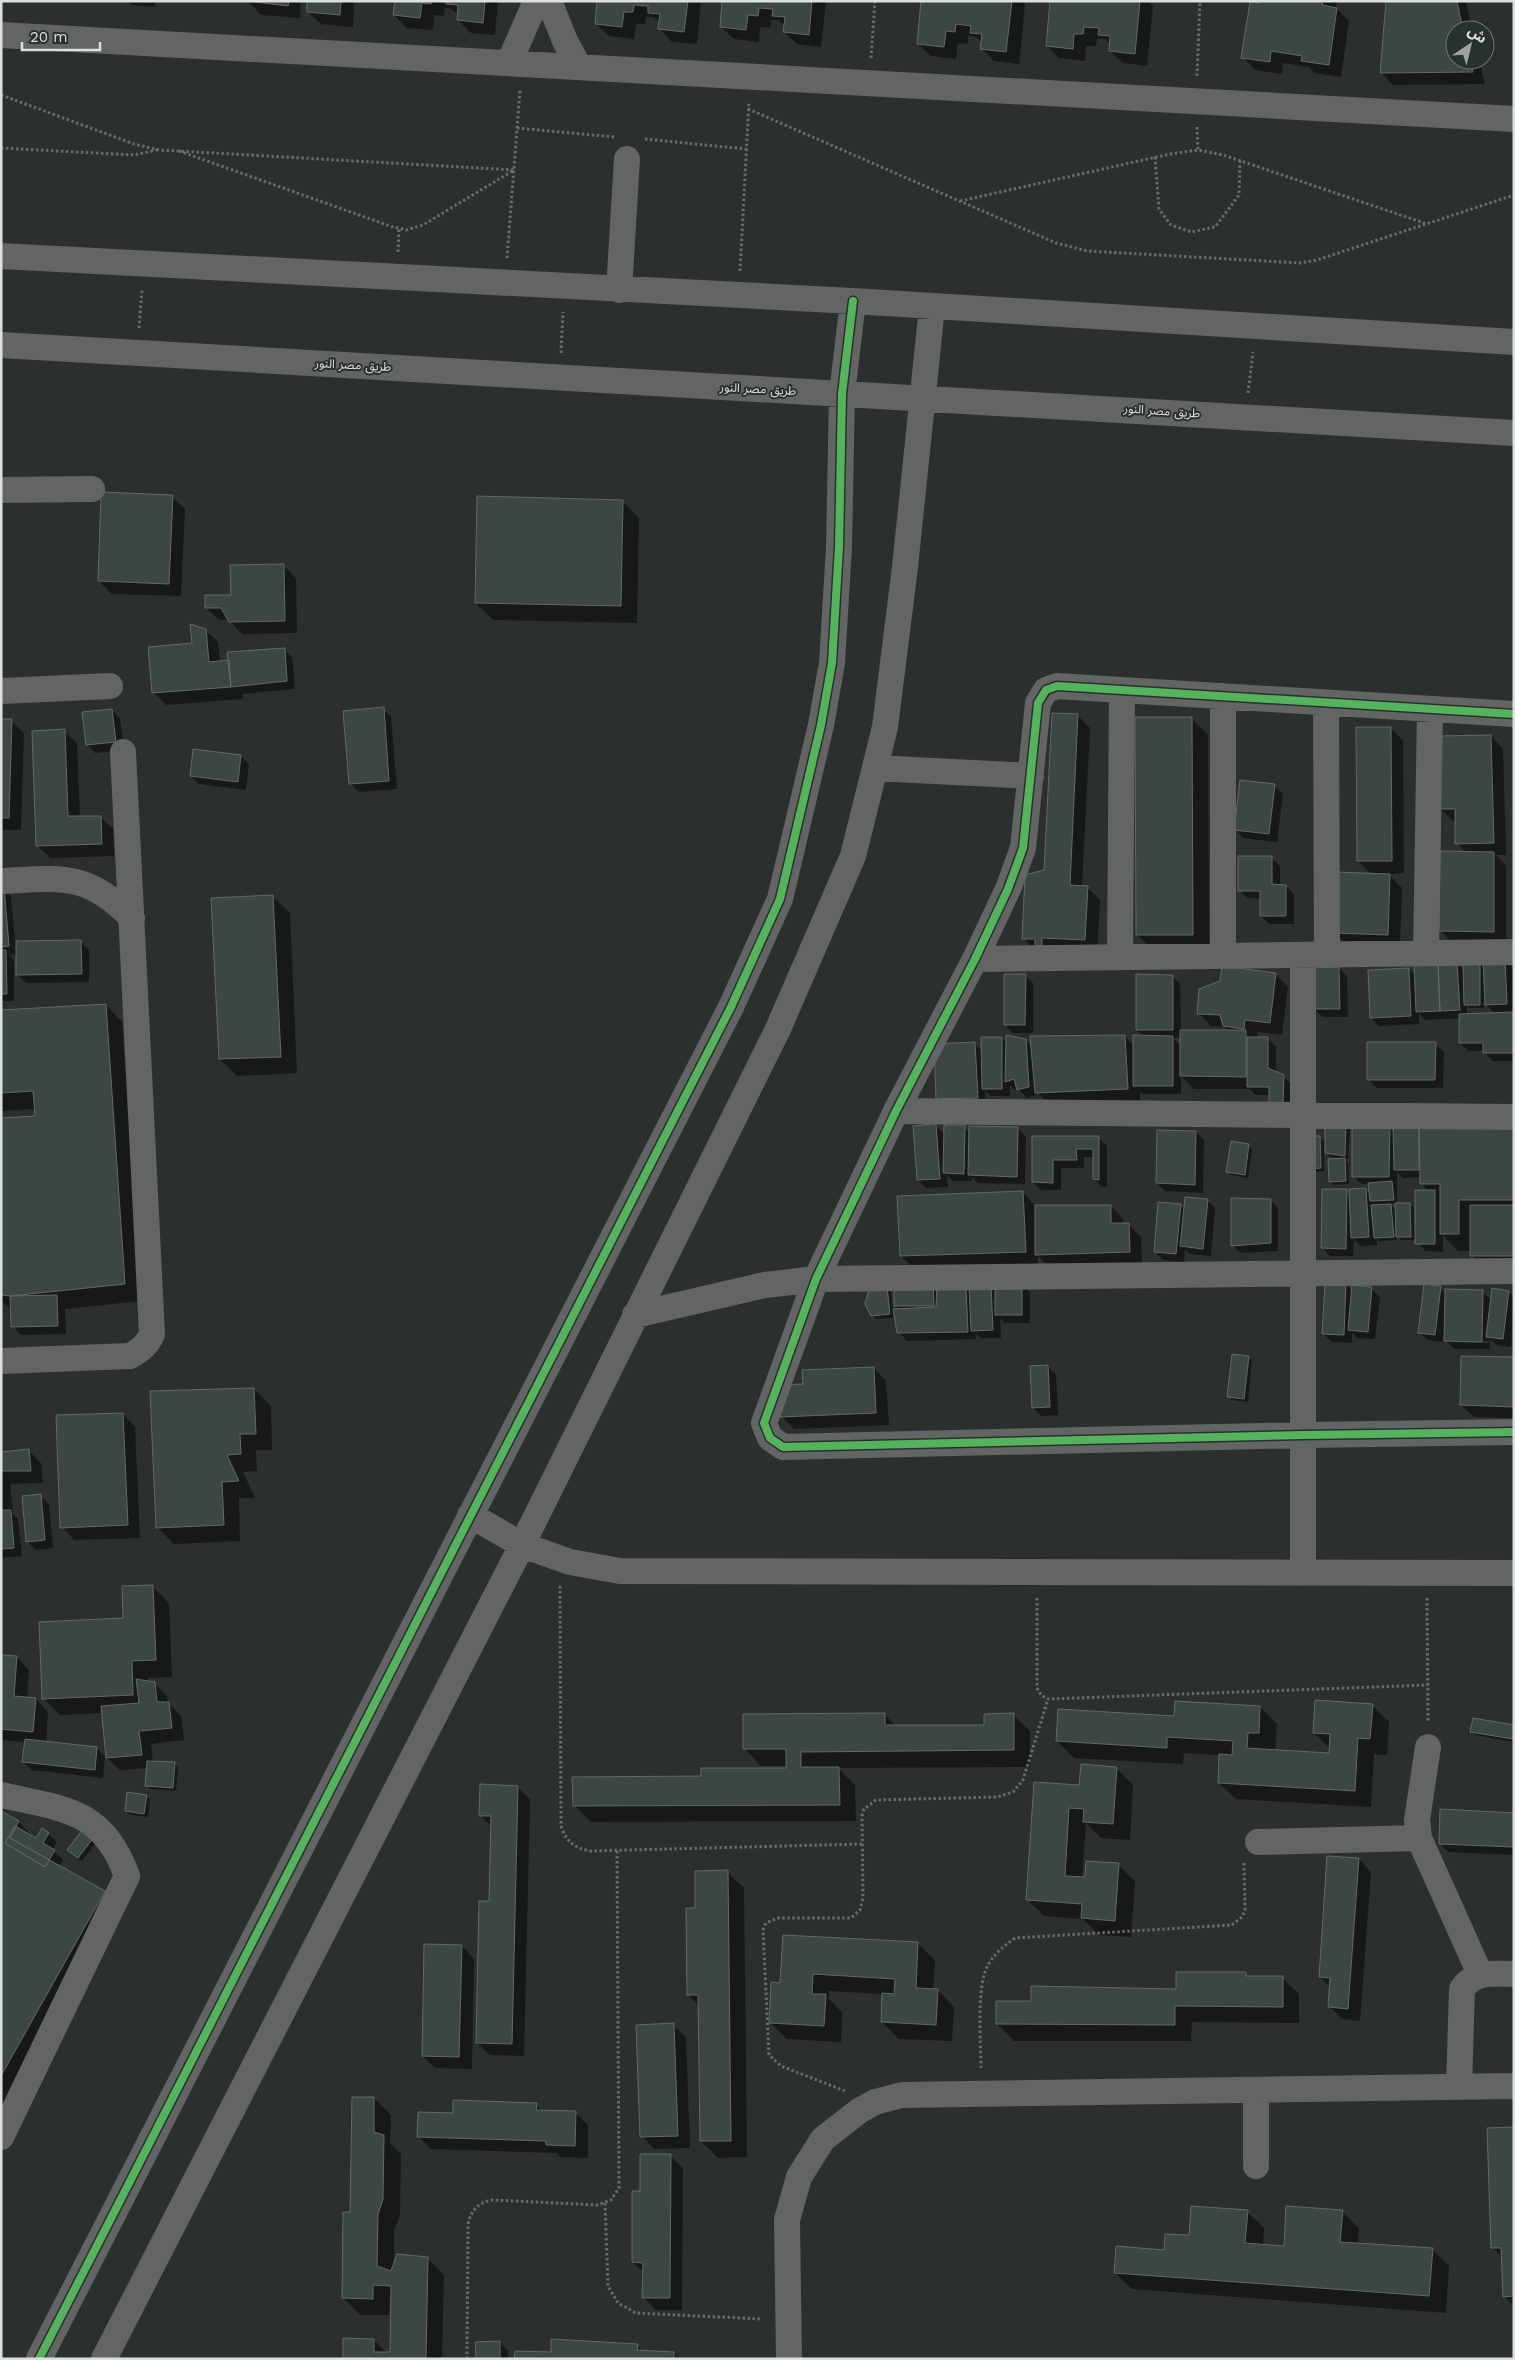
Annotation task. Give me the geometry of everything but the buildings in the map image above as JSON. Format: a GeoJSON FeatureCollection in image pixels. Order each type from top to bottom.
{"type":"FeatureCollection","features":[{"type":"Feature","properties":{"kind":"street"},"geometry":{"type":"LineString","coordinates":[[516,63],[536,1]]}},
{"type":"Feature","properties":{"kind":"street"},"geometry":{"type":"LineString","coordinates":[[549,1],[579,67]]}},
{"type":"Feature","properties":{"kind":"street"},"geometry":{"type":"LineString","coordinates":[[1,35],[1514,119]]}},
{"type":"Feature","properties":{"kind":"street"},"geometry":{"type":"LineString","coordinates":[[619,290],[627,159]]}},
{"type":"Feature","properties":{"kind":"street"},"geometry":{"type":"LineString","coordinates":[[1,256],[738,297],[853,301],[932,308],[1514,342]]}},
{"type":"Feature","properties":{"kind":"street"},"geometry":{"type":"LineString","coordinates":[[39,2359],[731,1006],[780,899],[822,726],[832,663],[839,547],[842,394],[853,301]]}},
{"type":"Feature","properties":{"kind":"street"},"geometry":{"type":"LineString","coordinates":[[104,2359],[522,1545],[782,1020],[853,856],[875,768],[887,708],[906,567],[932,308]]}},
{"type":"Feature","properties":{"kind":"street","name":"طريق مصر النور"},"geometry":{"type":"LineString","coordinates":[[1,345],[842,394],[923,397],[1514,433]]}},
{"type":"Feature","properties":{"kind":"street"},"geometry":{"type":"LineString","coordinates":[[1,490],[92,490]]}},
{"type":"Feature","properties":{"kind":"street"},"geometry":{"type":"LineString","coordinates":[[1,691],[110,686]]}},
{"type":"Feature","properties":{"kind":"street"},"geometry":{"type":"LineString","coordinates":[[1514,714],[1057,686],[1046,690],[1038,703],[1023,848],[1008,889],[975,959],[896,1111],[816,1279],[764,1422],[770,1438],[783,1447],[1514,1432]]}},
{"type":"Feature","properties":{"kind":"street"},"geometry":{"type":"LineString","coordinates":[[1120,957],[1122,690]]}},
{"type":"Feature","properties":{"kind":"street"},"geometry":{"type":"LineString","coordinates":[[1223,696],[1223,956]]}},
{"type":"Feature","properties":{"kind":"street"},"geometry":{"type":"LineString","coordinates":[[1303,1572],[1303,1116],[1315,954],[1326,703]]}},
{"type":"Feature","properties":{"kind":"street"},"geometry":{"type":"LineString","coordinates":[[1426,953],[1430,709]]}},
{"type":"Feature","properties":{"kind":"street"},"geometry":{"type":"LineString","coordinates":[[1,1361],[130,1356],[144,1347],[152,1334],[123,752]]}},
{"type":"Feature","properties":{"kind":"street"},"geometry":{"type":"LineString","coordinates":[[875,768],[1031,776]]}},
{"type":"Feature","properties":{"kind":"street"},"geometry":{"type":"LineString","coordinates":[[1,880],[60,878],[88,884],[112,898],[132,918]]}},
{"type":"Feature","properties":{"kind":"street"},"geometry":{"type":"LineString","coordinates":[[975,959],[1514,952]]}},
{"type":"Feature","properties":{"kind":"street"},"geometry":{"type":"LineString","coordinates":[[896,1111],[1514,1117]]}},
{"type":"Feature","properties":{"kind":"street"},"geometry":{"type":"LineString","coordinates":[[635,1315],[765,1285],[816,1279],[1303,1271],[1514,1270]]}},
{"type":"Feature","properties":{"kind":"street"},"geometry":{"type":"LineString","coordinates":[[470,1515],[522,1545],[560,1558],[620,1571],[1514,1572]]}},
{"type":"Feature","properties":{"kind":"street"},"geometry":{"type":"LineString","coordinates":[[1428,1747],[1417,1820],[1419,1838],[1480,1974]]}},
{"type":"Feature","properties":{"kind":"street"},"geometry":{"type":"LineString","coordinates":[[1,1795],[63,1808],[85,1818],[105,1833],[114,1846],[127,1876],[1,2137]]}},
{"type":"Feature","properties":{"kind":"street"},"geometry":{"type":"LineString","coordinates":[[1258,1842],[1419,1838]]}},
{"type":"Feature","properties":{"kind":"street"},"geometry":{"type":"LineString","coordinates":[[1459,2087],[1462,1989],[1468,1980],[1480,1974],[1514,1974]]}},
{"type":"Feature","properties":{"kind":"street"},"geometry":{"type":"LineString","coordinates":[[788,2359],[786,2220],[799,2177],[823,2139],[859,2111],[875,2102],[902,2096],[981,2094],[1514,2086]]}},
{"type":"Feature","properties":{"kind":"street"},"geometry":{"type":"LineString","coordinates":[[1256,2090],[1256,2166]]}},
{"type":"Feature","properties":{"kind":"path"},"geometry":{"type":"LineString","coordinates":[[869,83],[875,1]]}},
{"type":"Feature","properties":{"kind":"path"},"geometry":{"type":"LineString","coordinates":[[1196,101],[1200,1]]}},
{"type":"Feature","properties":{"kind":"path"},"geometry":{"type":"LineString","coordinates":[[505,284],[514,170],[516,63]]}},
{"type":"Feature","properties":{"kind":"path"},"geometry":{"type":"LineString","coordinates":[[738,297],[750,77]]}},
{"type":"Feature","properties":{"kind":"path"},"geometry":{"type":"LineString","coordinates":[[1,94],[134,144],[159,150],[514,170]]}},
{"type":"Feature","properties":{"kind":"path"},"geometry":{"type":"LineString","coordinates":[[748,109],[1056,243],[1087,251],[1300,263],[1316,260],[1514,195]]}},
{"type":"Feature","properties":{"kind":"path"},"geometry":{"type":"LineString","coordinates":[[1,148],[134,155],[159,150]]}},
{"type":"Feature","properties":{"kind":"path"},"geometry":{"type":"LineString","coordinates":[[960,201],[1155,157],[1198,150],[1240,160],[1426,224]]}},
{"type":"Feature","properties":{"kind":"path"},"geometry":{"type":"LineString","coordinates":[[179,151],[406,230],[423,225],[514,170]]}},
{"type":"Feature","properties":{"kind":"path"},"geometry":{"type":"LineString","coordinates":[[1155,157],[1159,209],[1171,225],[1190,232],[1215,227],[1229,210],[1239,195],[1240,160]]}},
{"type":"Feature","properties":{"kind":"path"},"geometry":{"type":"LineString","coordinates":[[137,353],[144,264]]}},
{"type":"Feature","properties":{"kind":"path"},"geometry":{"type":"LineString","coordinates":[[560,378],[564,286]]}},
{"type":"Feature","properties":{"kind":"path"},"geometry":{"type":"LineString","coordinates":[[1246,417],[1256,327]]}},
{"type":"Feature","properties":{"kind":"path"},"geometry":{"type":"LineString","coordinates":[[560,1558],[561,1826],[571,1844],[580,1849],[590,1851],[862,1844]]}},
{"type":"Feature","properties":{"kind":"path"},"geometry":{"type":"LineString","coordinates":[[1038,1572],[1037,1688],[1041,1695],[1048,1699],[1428,1685]]}},
{"type":"Feature","properties":{"kind":"path"},"geometry":{"type":"LineString","coordinates":[[1427,1572],[1428,1747]]}},
{"type":"Feature","properties":{"kind":"path"},"geometry":{"type":"LineString","coordinates":[[875,2102],[776,2063],[769,2055],[767,2046],[763,1930],[766,1924],[778,1918],[851,1918],[860,1910],[863,1898],[862,1815],[864,1808],[876,1800],[997,1797],[1013,1792],[1023,1780],[1048,1699]]}},
{"type":"Feature","properties":{"kind":"path"},"geometry":{"type":"LineString","coordinates":[[981,2094],[982,1986],[987,1966],[999,1950],[1015,1938],[1232,1925],[1242,1917],[1244,1910],[1243,1855],[1248,1846],[1258,1842]]}},
{"type":"Feature","properties":{"kind":"path"},"geometry":{"type":"LineString","coordinates":[[467,2359],[468,2224],[473,2210],[486,2201],[493,2200],[597,2205],[605,2203],[616,2194],[621,2180],[617,1850]]}},
{"type":"Feature","properties":{"kind":"path"},"geometry":{"type":"LineString","coordinates":[[605,2203],[608,2286],[618,2303],[626,2309],[636,2313],[788,2321]]}},
{"type":"Feature","properties":{"kind":"cycle path"},"geometry":{"type":"LineString","coordinates":[[39,2359],[731,1007],[780,899],[821,725],[832,663],[839,547],[842,394],[853,301]]}},
{"type":"Feature","properties":{"kind":"cycle path"},"geometry":{"type":"LineString","coordinates":[[1514,714],[1057,686],[1046,690],[1038,703],[1023,848],[1008,889],[975,959],[896,1111],[816,1279],[764,1423],[770,1438],[783,1447],[1514,1432]]}}]}
